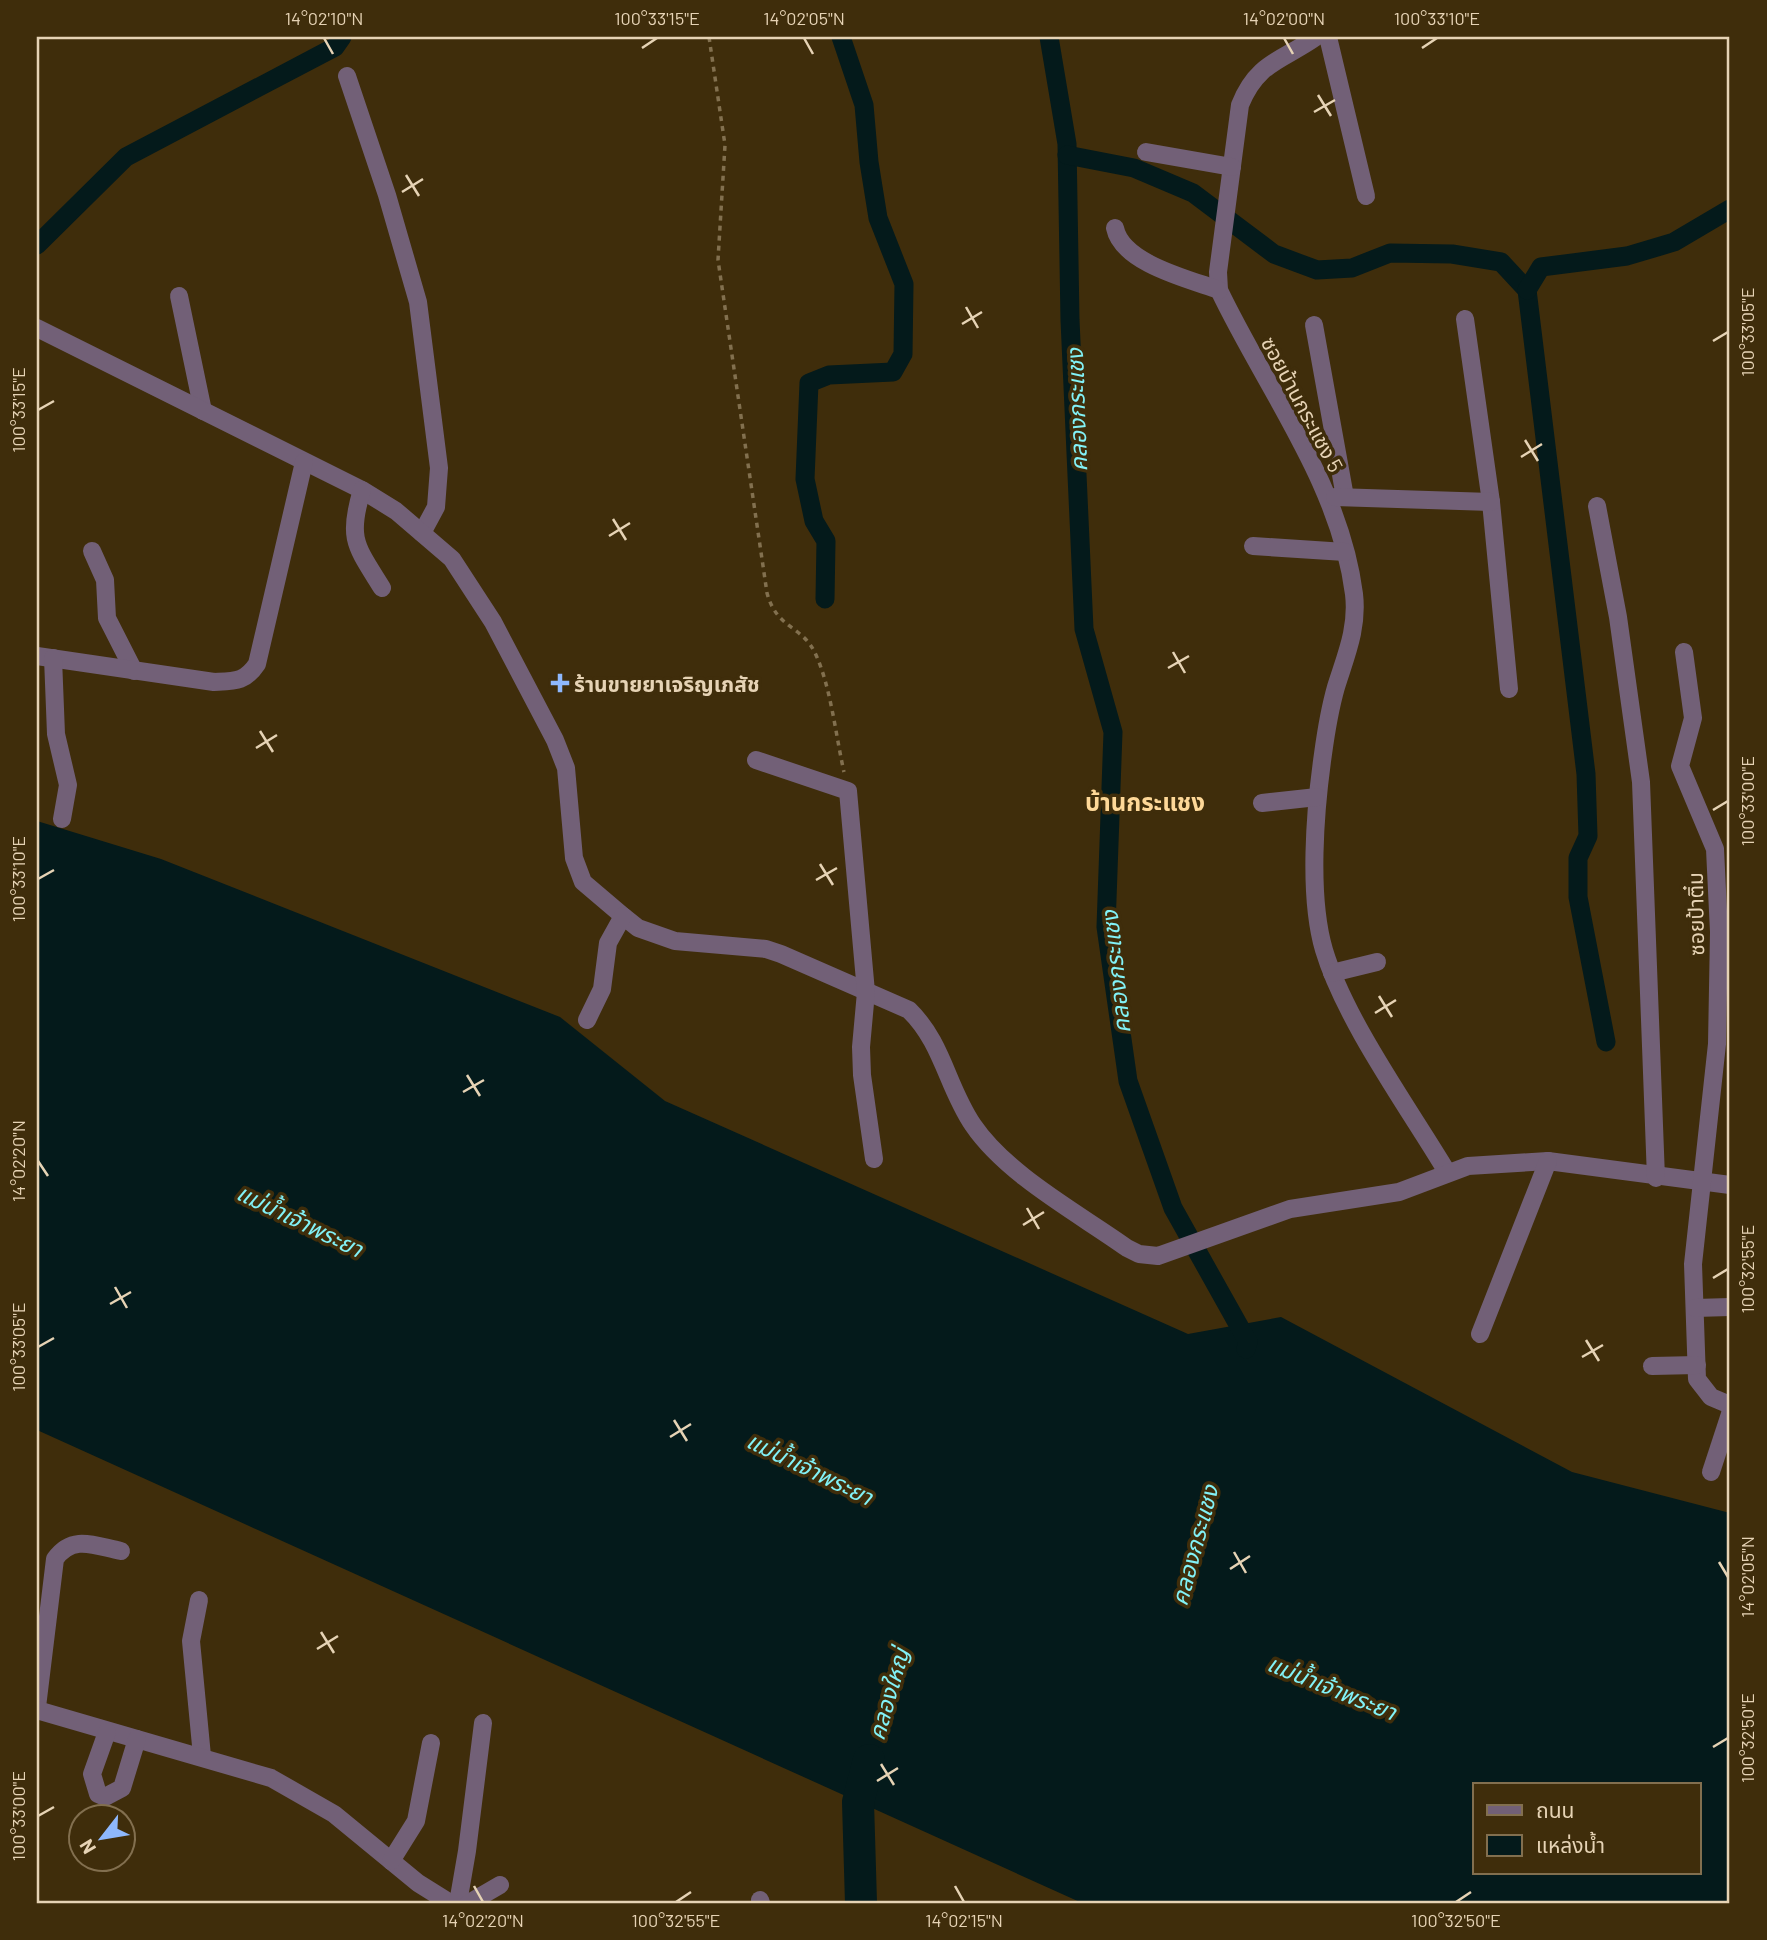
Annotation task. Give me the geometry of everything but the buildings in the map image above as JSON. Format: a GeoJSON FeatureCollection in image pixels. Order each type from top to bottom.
{"type":"FeatureCollection","features":[{"type":"Feature","properties":{"kind":"street"},"geometry":{"type":"LineString","coordinates":[[1115,228],[1117,239],[1124,248],[1142,260],[1219,290],[1218,272],[1240,105],[1248,84],[1270,65],[1316,37]]}},
{"type":"Feature","properties":{"kind":"street"},"geometry":{"type":"LineString","coordinates":[[1328,37],[1366,196]]}},
{"type":"Feature","properties":{"kind":"street"},"geometry":{"type":"LineString","coordinates":[[347,76],[387,195],[418,302],[439,468],[436,507],[422,533]]}},
{"type":"Feature","properties":{"kind":"street"},"geometry":{"type":"LineString","coordinates":[[1146,152],[1232,167]]}},
{"type":"Feature","properties":{"kind":"street","name":"ซอยบ้านกระแชง 5"},"geometry":{"type":"LineString","coordinates":[[1219,290],[1314,467],[1345,552],[1354,595],[1354,633],[1335,689],[1317,797],[1316,910],[1332,973],[1356,1021],[1447,1172]]}},
{"type":"Feature","properties":{"kind":"street"},"geometry":{"type":"LineString","coordinates":[[179,296],[203,411]]}},
{"type":"Feature","properties":{"kind":"street"},"geometry":{"type":"LineString","coordinates":[[1465,319],[1491,502],[1509,689]]}},
{"type":"Feature","properties":{"kind":"street"},"geometry":{"type":"LineString","coordinates":[[1314,325],[1345,497]]}},
{"type":"Feature","properties":{"kind":"street"},"geometry":{"type":"LineString","coordinates":[[37,328],[362,490],[422,533],[452,559],[468,583],[493,622],[555,740],[566,768],[575,858],[583,882],[622,916],[646,932],[675,941],[766,949],[909,1010],[926,1027],[962,1108],[986,1142],[1011,1166],[1127,1248],[1139,1254],[1158,1256],[1302,1206],[1399,1192],[1468,1166],[1548,1161],[1656,1178],[1730,1185]]}},
{"type":"Feature","properties":{"kind":"street"},"geometry":{"type":"LineString","coordinates":[[62,819],[67,772],[45,704],[45,657],[214,682],[239,681],[249,676],[257,664],[304,462]]}},
{"type":"Feature","properties":{"kind":"street"},"geometry":{"type":"LineString","coordinates":[[362,490],[353,521],[355,537],[360,551],[382,588]]}},
{"type":"Feature","properties":{"kind":"street"},"geometry":{"type":"LineString","coordinates":[[1325,496],[1491,502]]}},
{"type":"Feature","properties":{"kind":"street"},"geometry":{"type":"LineString","coordinates":[[1597,506],[1618,617],[1641,782],[1656,1178]]}},
{"type":"Feature","properties":{"kind":"street"},"geometry":{"type":"LineString","coordinates":[[1253,546],[1345,552]]}},
{"type":"Feature","properties":{"kind":"street"},"geometry":{"type":"LineString","coordinates":[[92,551],[105,580],[107,618],[134,671]]}},
{"type":"Feature","properties":{"kind":"street","name":"ซอยป้าติ๋ม"},"geometry":{"type":"LineString","coordinates":[[1684,652],[1693,718],[1680,766],[1715,849],[1719,932],[1717,1044],[1693,1264],[1696,1365]]}},
{"type":"Feature","properties":{"kind":"street"},"geometry":{"type":"LineString","coordinates":[[756,760],[848,791],[866,992],[861,1047],[874,1159]]}},
{"type":"Feature","properties":{"kind":"street"},"geometry":{"type":"LineString","coordinates":[[1262,803],[1317,797]]}},
{"type":"Feature","properties":{"kind":"street"},"geometry":{"type":"LineString","coordinates":[[587,1020],[602,989],[608,943],[622,916]]}},
{"type":"Feature","properties":{"kind":"street"},"geometry":{"type":"LineString","coordinates":[[1332,973],[1377,962]]}},
{"type":"Feature","properties":{"kind":"street"},"geometry":{"type":"LineString","coordinates":[[1480,1334],[1548,1161]]}},
{"type":"Feature","properties":{"kind":"street"},"geometry":{"type":"LineString","coordinates":[[1695,1308],[1730,1307]]}},
{"type":"Feature","properties":{"kind":"street"},"geometry":{"type":"LineString","coordinates":[[1652,1366],[1696,1365],[1697,1379],[1703,1391],[1730,1405]]}},
{"type":"Feature","properties":{"kind":"street"},"geometry":{"type":"LineString","coordinates":[[1710,1472],[1730,1413]]}},
{"type":"Feature","properties":{"kind":"street"},"geometry":{"type":"LineString","coordinates":[[121,1551],[75,1542],[63,1548],[55,1559],[42,1624],[37,1708],[271,1778],[334,1814],[391,1861],[450,1903]]}},
{"type":"Feature","properties":{"kind":"street"},"geometry":{"type":"LineString","coordinates":[[199,1600],[191,1641],[202,1756]]}},
{"type":"Feature","properties":{"kind":"street"},"geometry":{"type":"LineString","coordinates":[[458,1903],[483,1723]]}},
{"type":"Feature","properties":{"kind":"street"},"geometry":{"type":"LineString","coordinates":[[107,1731],[92,1774],[98,1794],[105,1797],[122,1788],[137,1739]]}},
{"type":"Feature","properties":{"kind":"street"},"geometry":{"type":"LineString","coordinates":[[391,1861],[416,1821],[431,1743]]}},
{"type":"Feature","properties":{"kind":"street"},"geometry":{"type":"LineString","coordinates":[[469,1903],[500,1885]]}},
{"type":"Feature","properties":{"kind":"path"},"geometry":{"type":"LineString","coordinates":[[709,37],[725,145],[718,260],[767,593],[775,615],[803,635],[816,655],[848,791]]}},
{"type":"Feature","properties":{"kind":"water","name":"แม่น้ำเจ้าพระยา"},"geometry":{"type":"Polygon","coordinates":[[[37,821],[161,859],[560,1017],[665,1101],[1188,1334],[1281,1317],[1572,1472],[1730,1513],[1730,1903],[1082,1903],[37,1430],[37,821]]]}},
{"type":"Feature","properties":{"kind":"waterway"},"geometry":{"type":"LineString","coordinates":[[37,245],[126,157],[335,47],[342,37]]}},
{"type":"Feature","properties":{"kind":"waterway"},"geometry":{"type":"LineString","coordinates":[[825,599],[826,541],[814,521],[805,479],[809,383],[829,375],[893,372],[903,354],[904,284],[878,218],[864,105],[841,37]]}},
{"type":"Feature","properties":{"kind":"waterway","name":"คลองกระแชง"},"geometry":{"type":"LineString","coordinates":[[1049,37],[1067,144],[1070,320],[1084,629],[1113,732],[1106,927],[1128,1081],[1173,1208],[1248,1342],[1246,1349]]}},
{"type":"Feature","properties":{"kind":"waterway"},"geometry":{"type":"LineString","coordinates":[[1067,155],[1134,168],[1193,193],[1274,254],[1317,270],[1352,268],[1390,253],[1452,254],[1501,262],[1527,290],[1586,774],[1588,836],[1578,858],[1578,897],[1606,1042]]}},
{"type":"Feature","properties":{"kind":"waterway"},"geometry":{"type":"LineString","coordinates":[[1527,290],[1541,267],[1627,256],[1674,242],[1730,209]]}},
{"type":"Feature","properties":{"kind":"waterway","name":"คลองใหญ่"},"geometry":{"type":"LineString","coordinates":[[861,1903],[858,1802],[869,1760]]}},
{"type":"Feature","properties":{"kind":"place","name":"ร้านขายยาเจริญเภสัช"},"geometry":{"type":"Point","coordinates":[560,683]}},
{"type":"Feature","properties":{"kind":"district","name":"บ้านกระแชง"},"geometry":{"type":"Point","coordinates":[1145,801]}}]}
